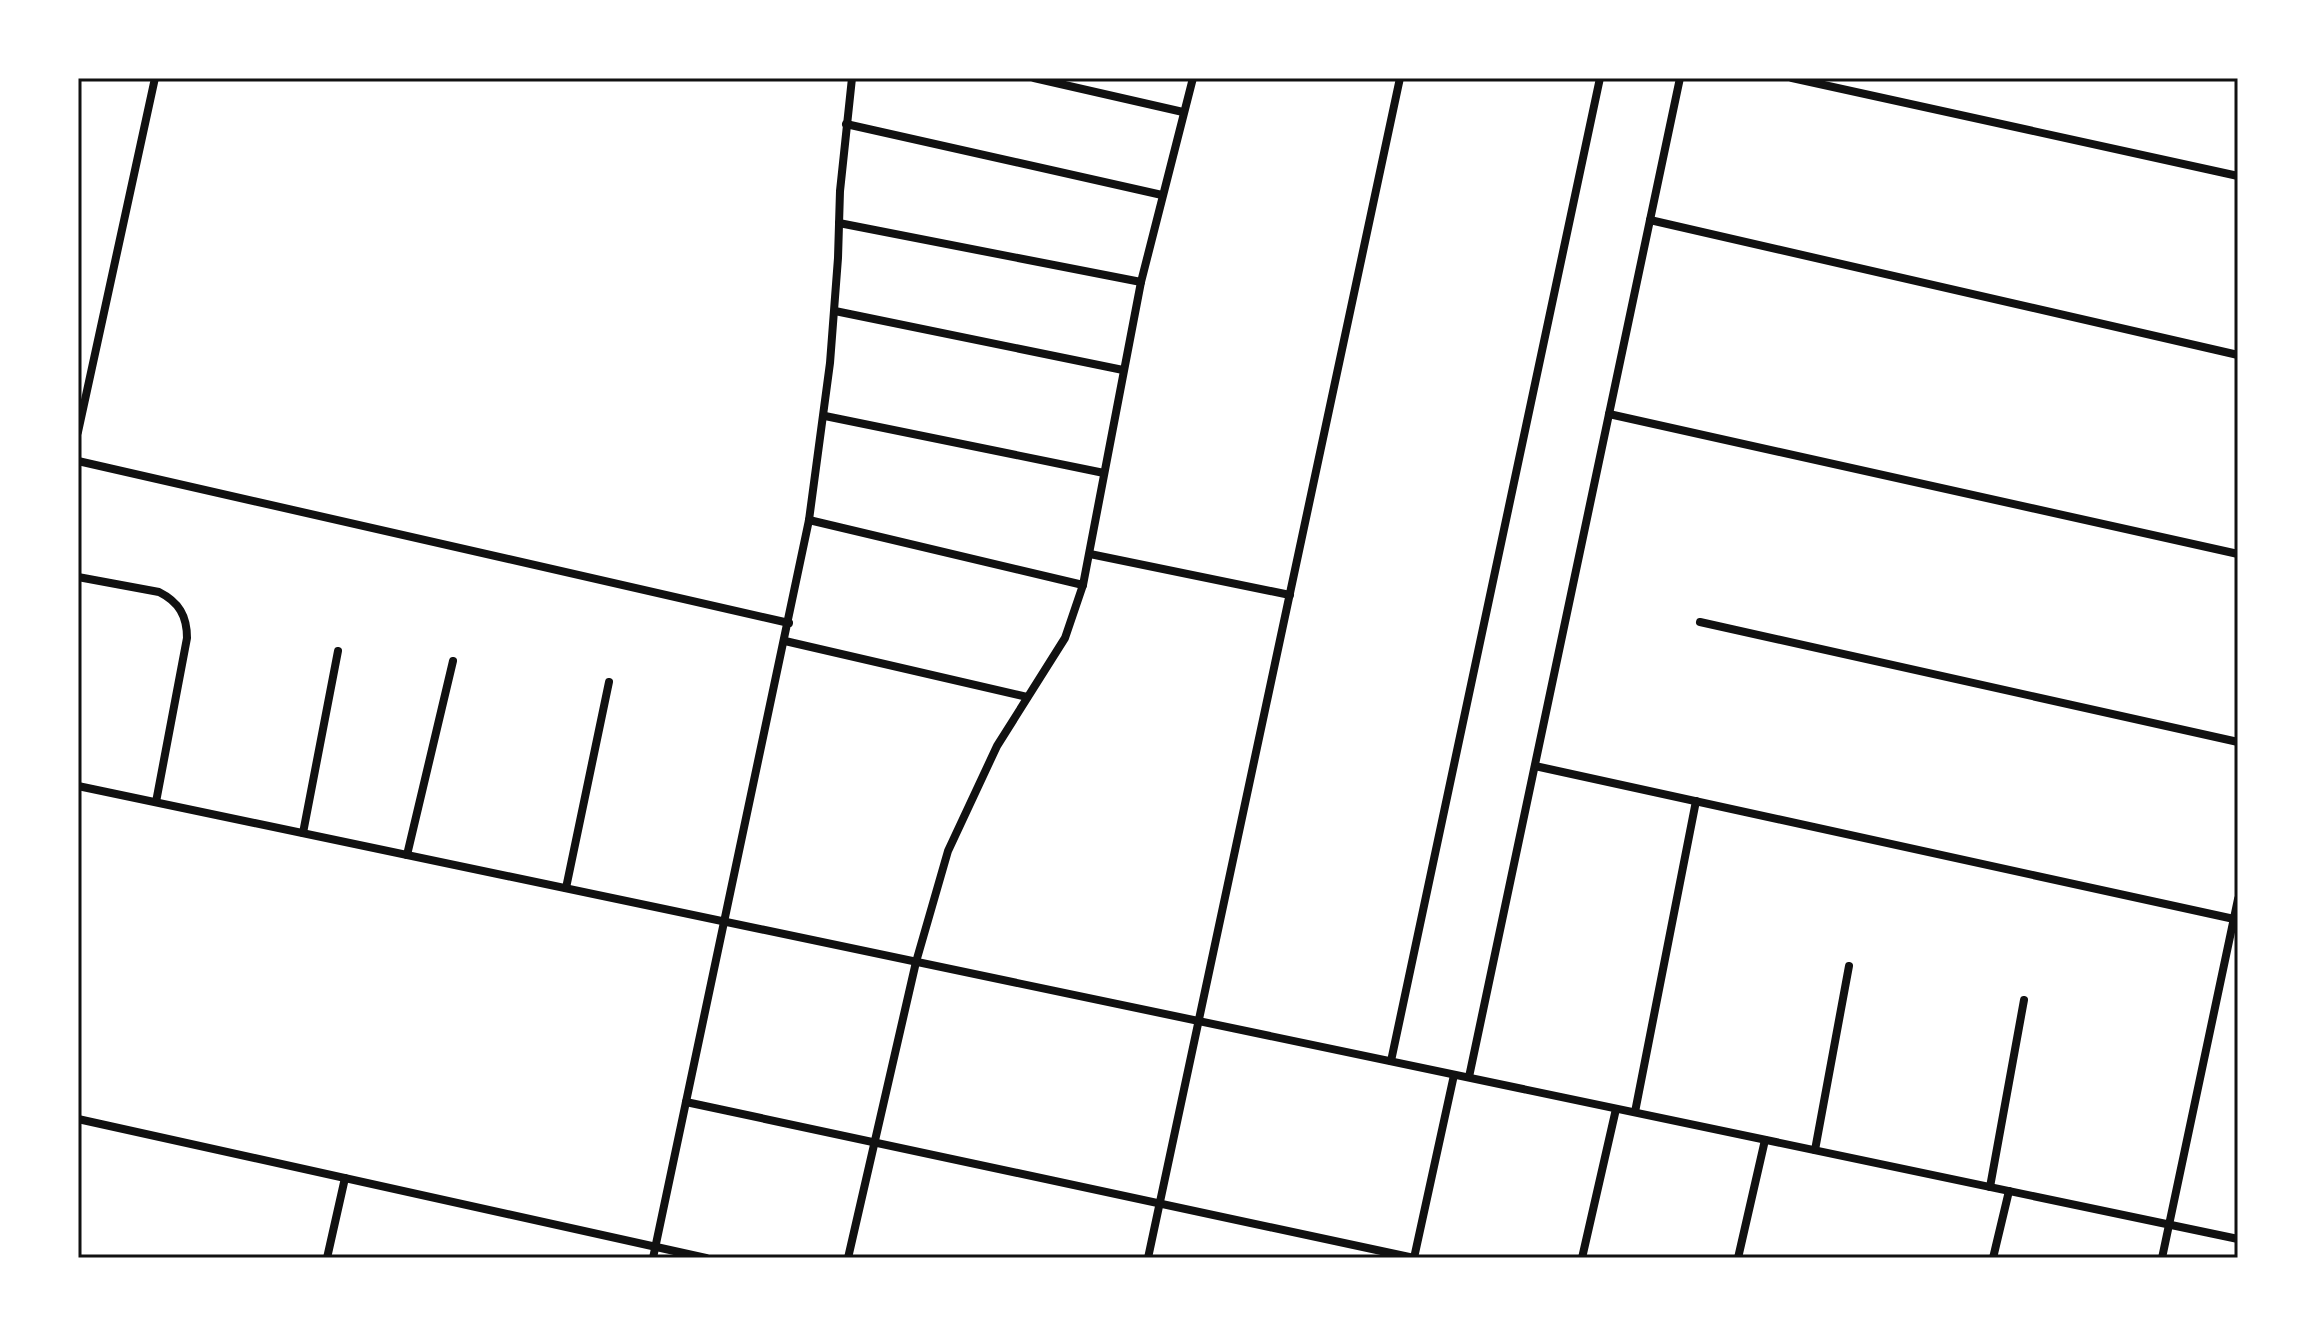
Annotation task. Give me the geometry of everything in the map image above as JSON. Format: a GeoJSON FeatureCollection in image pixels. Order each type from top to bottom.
{"type":"FeatureCollection","features":[{"type":"Feature","properties":{"kind":"street"},"geometry":{"type":"LineString","coordinates":[[78,432],[155,78]]}},
{"type":"Feature","properties":{"kind":"street"},"geometry":{"type":"LineString","coordinates":[[653,1258],[809,520],[825,416],[852,78]]}},
{"type":"Feature","properties":{"kind":"street"},"geometry":{"type":"LineString","coordinates":[[1034,78],[1183,112]]}},
{"type":"Feature","properties":{"kind":"street"},"geometry":{"type":"LineString","coordinates":[[848,1258],[916,962],[948,851],[997,746],[1065,638],[1083,585],[1141,282],[1193,78]]}},
{"type":"Feature","properties":{"kind":"street"},"geometry":{"type":"LineString","coordinates":[[1148,1258],[1400,78]]}},
{"type":"Feature","properties":{"kind":"street"},"geometry":{"type":"LineString","coordinates":[[1391,1061],[1600,78]]}},
{"type":"Feature","properties":{"kind":"street"},"geometry":{"type":"LineString","coordinates":[[1469,1077],[1680,78]]}},
{"type":"Feature","properties":{"kind":"street"},"geometry":{"type":"LineString","coordinates":[[1792,78],[2238,176]]}},
{"type":"Feature","properties":{"kind":"street"},"geometry":{"type":"LineString","coordinates":[[846,124],[1162,195]]}},
{"type":"Feature","properties":{"kind":"street"},"geometry":{"type":"LineString","coordinates":[[1650,220],[2238,355]]}},
{"type":"Feature","properties":{"kind":"street"},"geometry":{"type":"LineString","coordinates":[[839,223],[1141,282]]}},
{"type":"Feature","properties":{"kind":"street"},"geometry":{"type":"LineString","coordinates":[[835,311],[1123,370]]}},
{"type":"Feature","properties":{"kind":"street"},"geometry":{"type":"LineString","coordinates":[[1609,414],[2238,554]]}},
{"type":"Feature","properties":{"kind":"street"},"geometry":{"type":"LineString","coordinates":[[825,416],[1104,473]]}},
{"type":"Feature","properties":{"kind":"street"},"geometry":{"type":"LineString","coordinates":[[78,461],[789,623]]}},
{"type":"Feature","properties":{"kind":"street"},"geometry":{"type":"LineString","coordinates":[[809,520],[1083,585]]}},
{"type":"Feature","properties":{"kind":"street"},"geometry":{"type":"LineString","coordinates":[[1090,554],[1290,595]]}},
{"type":"Feature","properties":{"kind":"street"},"geometry":{"type":"LineString","coordinates":[[78,577],[159,592],[170,598],[184,616],[187,638],[156,802]]}},
{"type":"Feature","properties":{"kind":"street"},"geometry":{"type":"LineString","coordinates":[[1700,622],[2238,742]]}},
{"type":"Feature","properties":{"kind":"street"},"geometry":{"type":"LineString","coordinates":[[785,641],[1027,697]]}},
{"type":"Feature","properties":{"kind":"street"},"geometry":{"type":"LineString","coordinates":[[303,833],[338,651]]}},
{"type":"Feature","properties":{"kind":"street"},"geometry":{"type":"LineString","coordinates":[[407,855],[453,661]]}},
{"type":"Feature","properties":{"kind":"street"},"geometry":{"type":"LineString","coordinates":[[566,888],[609,682]]}},
{"type":"Feature","properties":{"kind":"street"},"geometry":{"type":"LineString","coordinates":[[1535,766],[2234,919]]}},
{"type":"Feature","properties":{"kind":"street"},"geometry":{"type":"LineString","coordinates":[[78,786],[2238,1239]]}},
{"type":"Feature","properties":{"kind":"street"},"geometry":{"type":"LineString","coordinates":[[1635,1112],[1696,801]]}},
{"type":"Feature","properties":{"kind":"street"},"geometry":{"type":"LineString","coordinates":[[2162,1258],[2238,899]]}},
{"type":"Feature","properties":{"kind":"street"},"geometry":{"type":"LineString","coordinates":[[1815,1150],[1849,966]]}},
{"type":"Feature","properties":{"kind":"street"},"geometry":{"type":"LineString","coordinates":[[1990,1187],[2024,1000]]}},
{"type":"Feature","properties":{"kind":"street"},"geometry":{"type":"LineString","coordinates":[[686,1102],[1414,1258],[1454,1075]]}},
{"type":"Feature","properties":{"kind":"street"},"geometry":{"type":"LineString","coordinates":[[1582,1258],[1616,1109]]}},
{"type":"Feature","properties":{"kind":"street"},"geometry":{"type":"LineString","coordinates":[[78,1119],[706,1258]]}},
{"type":"Feature","properties":{"kind":"street"},"geometry":{"type":"LineString","coordinates":[[1738,1258],[1765,1140]]}},
{"type":"Feature","properties":{"kind":"street"},"geometry":{"type":"LineString","coordinates":[[327,1258],[345,1178]]}},
{"type":"Feature","properties":{"kind":"street"},"geometry":{"type":"LineString","coordinates":[[1993,1258],[2009,1191]]}}]}
